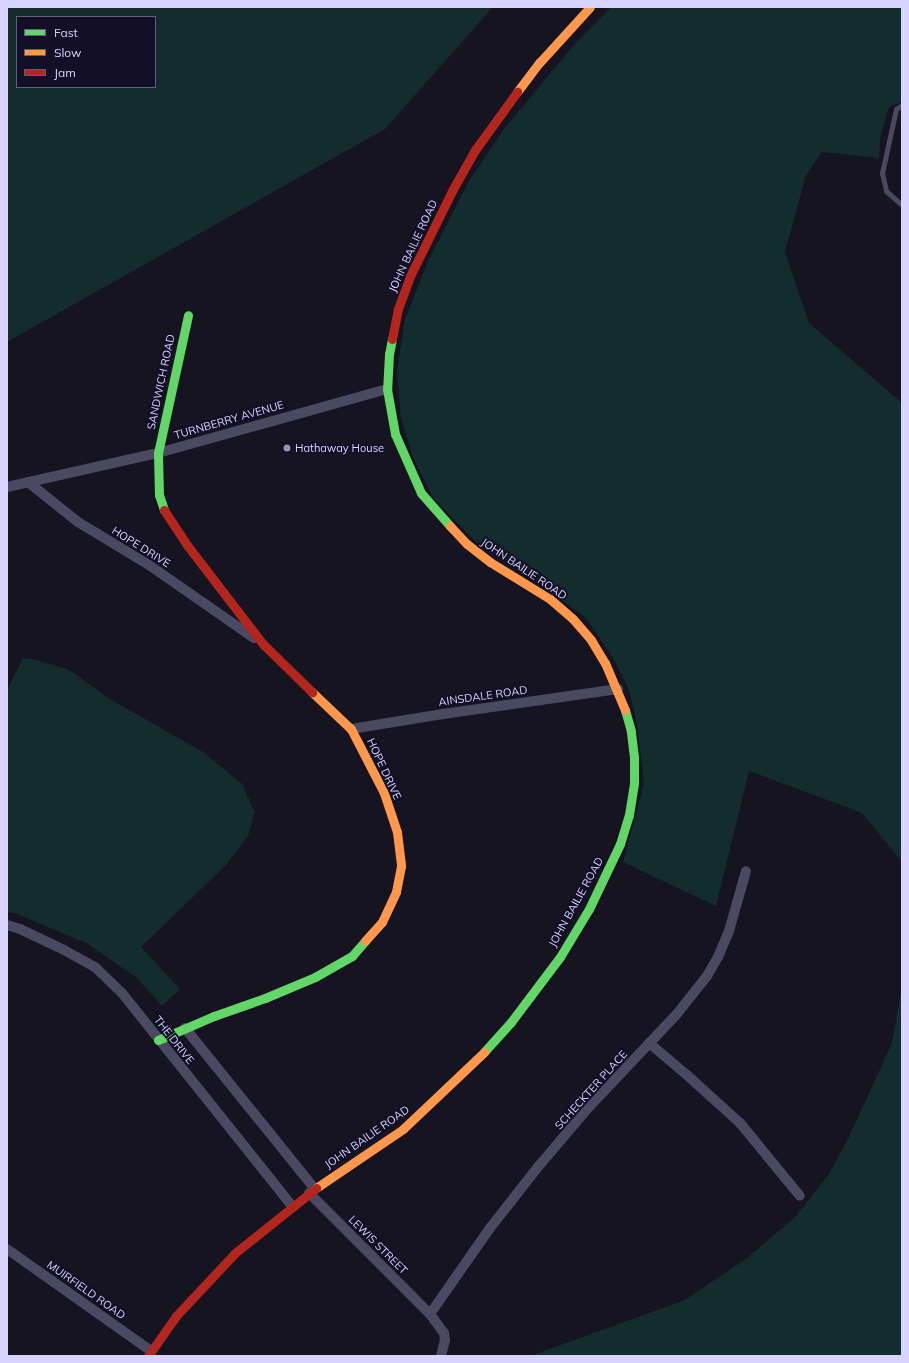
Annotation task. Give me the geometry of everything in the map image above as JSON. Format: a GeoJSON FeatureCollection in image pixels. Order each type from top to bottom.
{"type":"FeatureCollection","features":[{"type":"Feature","properties":{"kind":"street","name":"JOHN BAILIE ROAD"},"geometry":{"type":"LineString","coordinates":[[149,1354],[176,1316],[235,1252],[312,1191],[403,1129],[458,1079],[512,1022],[542,983],[577,929],[613,860],[629,815],[634,782],[634,757],[631,731],[618,689],[591,640],[573,619],[550,599],[490,562],[467,544],[421,493],[395,434],[387,389],[389,354],[398,309],[410,276],[453,188],[475,150],[498,116],[540,62],[590,7]]}},
{"type":"Feature","properties":{"kind":"street","name":"SANDWICH ROAD"},"geometry":{"type":"LineString","coordinates":[[158,453],[188,315]]}},
{"type":"Feature","properties":{"kind":"street","name":"TURNBERRY AVENUE"},"geometry":{"type":"LineString","coordinates":[[7,487],[158,453],[387,389]]}},
{"type":"Feature","properties":{"kind":"street","name":"HOPE DRIVE"},"geometry":{"type":"LineString","coordinates":[[158,453],[159,495],[172,523],[209,576],[263,644],[351,729],[384,793],[397,832],[401,866],[396,892],[382,922],[352,956],[315,977],[158,1040]]}},
{"type":"Feature","properties":{"kind":"street","name":"HOPE DRIVE"},"geometry":{"type":"LineString","coordinates":[[28,482],[78,522],[149,564],[263,644]]}},
{"type":"Feature","properties":{"kind":"street","name":"AINSDALE ROAD"},"geometry":{"type":"LineString","coordinates":[[351,729],[443,714],[618,689]]}},
{"type":"Feature","properties":{"kind":"street","name":"SCHECKTER PLACE"},"geometry":{"type":"LineString","coordinates":[[430,1314],[490,1228],[538,1167],[588,1108],[691,997],[718,957],[729,931],[746,871]]}},
{"type":"Feature","properties":{"kind":"street","name":"THE DRIVE"},"geometry":{"type":"LineString","coordinates":[[7,925],[20,929],[64,950],[96,968],[122,993],[292,1206]]}},
{"type":"Feature","properties":{"kind":"street","name":"THE DRIVE"},"geometry":{"type":"LineString","coordinates":[[185,1028],[312,1191]]}},
{"type":"Feature","properties":{"kind":"street"},"geometry":{"type":"LineString","coordinates":[[649,1043],[740,1123],[800,1196]]}},
{"type":"Feature","properties":{"kind":"street","name":"LEWIS STREET"},"geometry":{"type":"LineString","coordinates":[[312,1191],[430,1314],[444,1333],[445,1340],[441,1356]]}},
{"type":"Feature","properties":{"kind":"street","name":"MUIRFIELD ROAD"},"geometry":{"type":"LineString","coordinates":[[7,1249],[149,1354]]}},
{"type":"Feature","properties":{"kind":"lane"},"geometry":{"type":"LineString","coordinates":[[902,105],[896,110],[882,173],[886,191],[902,205]]}},
{"type":"Feature","properties":{"kind":"green space"},"geometry":{"type":"Polygon","coordinates":[[[7,7],[493,7],[385,129],[7,342],[7,7]]]}},
{"type":"Feature","properties":{"kind":"green space"},"geometry":{"type":"Polygon","coordinates":[[[611,7],[902,7],[902,102],[889,107],[880,138],[879,158],[822,152],[806,175],[785,252],[809,323],[902,403],[902,862],[862,813],[749,771],[716,906],[623,862],[644,784],[637,725],[629,690],[613,658],[586,618],[524,573],[476,542],[434,499],[414,460],[401,419],[397,371],[405,319],[429,259],[469,181],[503,130],[573,46],[611,7]]]}},
{"type":"Feature","properties":{"kind":"green space"},"geometry":{"type":"Polygon","coordinates":[[[23,658],[33,659],[69,670],[110,699],[203,752],[242,784],[255,812],[248,836],[226,865],[141,947],[180,989],[162,1006],[137,978],[88,944],[15,913],[7,912],[7,690],[23,658]]]}},
{"type":"Feature","properties":{"kind":"green space"},"geometry":{"type":"Polygon","coordinates":[[[902,985],[902,1356],[530,1356],[685,1300],[747,1258],[795,1217],[829,1174],[847,1141],[892,1043],[902,985]]]}},
{"type":"Feature","properties":{"kind":"traffic: fast"},"geometry":{"type":"LineString","coordinates":[[164,510],[159,495],[158,453],[188,315]]}},
{"type":"Feature","properties":{"kind":"traffic: fast"},"geometry":{"type":"LineString","coordinates":[[392,339],[389,354],[387,389],[395,434],[421,493],[450,526]]}},
{"type":"Feature","properties":{"kind":"traffic: fast"},"geometry":{"type":"LineString","coordinates":[[484,1052],[511,1022],[560,957],[589,909],[620,844],[629,815],[634,782],[634,757],[631,731],[625,710]]}},
{"type":"Feature","properties":{"kind":"traffic: fast"},"geometry":{"type":"LineString","coordinates":[[158,1040],[214,1016],[265,998],[315,977],[352,956],[365,941]]}},
{"type":"Feature","properties":{"kind":"traffic: slow"},"geometry":{"type":"LineString","coordinates":[[517,92],[540,62],[590,7]]}},
{"type":"Feature","properties":{"kind":"traffic: slow"},"geometry":{"type":"LineString","coordinates":[[450,526],[467,544],[490,562],[550,599],[573,619],[591,640],[605,663],[625,710]]}},
{"type":"Feature","properties":{"kind":"traffic: slow"},"geometry":{"type":"LineString","coordinates":[[312,692],[351,729],[384,793],[397,832],[401,866],[396,892],[382,922],[365,941]]}},
{"type":"Feature","properties":{"kind":"traffic: slow"},"geometry":{"type":"LineString","coordinates":[[316,1188],[403,1129],[484,1052]]}},
{"type":"Feature","properties":{"kind":"traffic: jam"},"geometry":{"type":"LineString","coordinates":[[392,339],[398,309],[410,276],[453,189],[475,150],[517,92]]}},
{"type":"Feature","properties":{"kind":"traffic: jam"},"geometry":{"type":"LineString","coordinates":[[164,510],[187,545],[263,644],[312,692]]}},
{"type":"Feature","properties":{"kind":"traffic: jam"},"geometry":{"type":"LineString","coordinates":[[148,1356],[176,1316],[235,1253],[316,1188]]}},
{"type":"Feature","properties":{"kind":"place","name":"Hathaway House"},"geometry":{"type":"Point","coordinates":[287,448]}}]}
